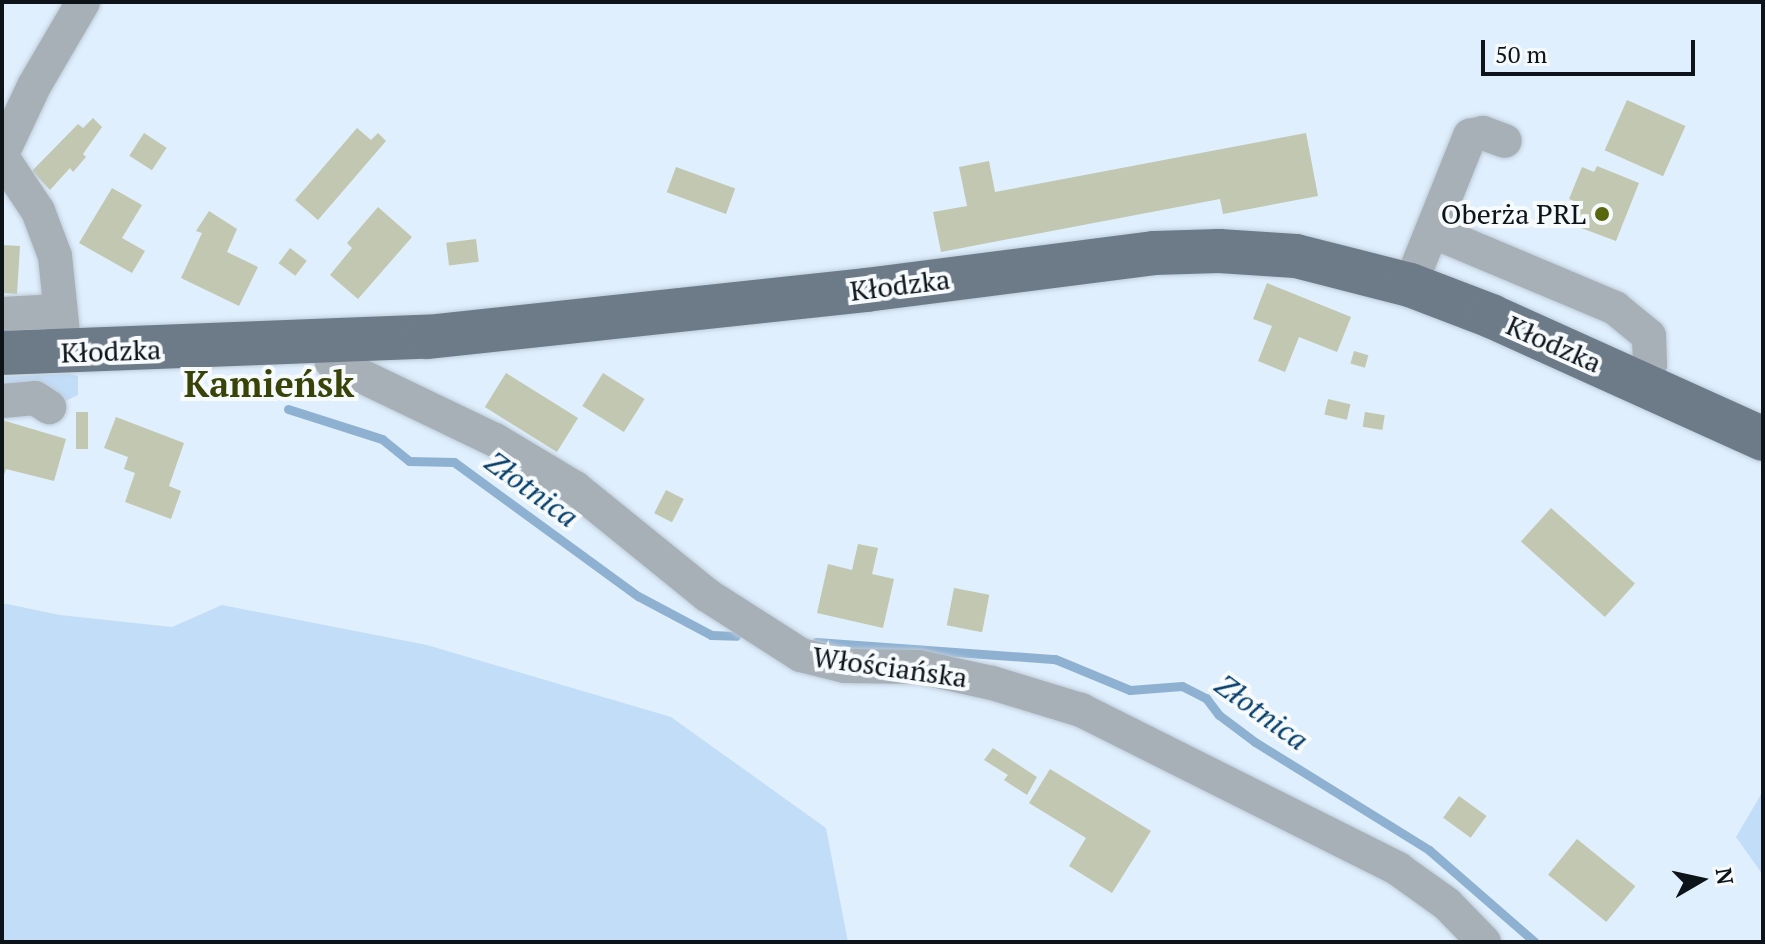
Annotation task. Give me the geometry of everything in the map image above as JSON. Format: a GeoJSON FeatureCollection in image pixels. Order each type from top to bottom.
{"type":"FeatureCollection","features":[{"type":"Feature","properties":{"kind":"main road","name":"Kłodzka"},"geometry":{"type":"LineString","coordinates":[[2,353],[62,332],[326,343],[427,337],[866,290],[1154,253],[1219,251],[1296,256],[1410,285],[1491,316],[1763,439]]}},
{"type":"Feature","properties":{"kind":"street"},"geometry":{"type":"LineString","coordinates":[[2,314],[62,332],[55,256],[38,211],[2,155],[34,86],[83,2]]}},
{"type":"Feature","properties":{"kind":"street"},"geometry":{"type":"LineString","coordinates":[[1410,285],[1470,136],[1483,133],[1505,141]]}},
{"type":"Feature","properties":{"kind":"street"},"geometry":{"type":"LineString","coordinates":[[1432,231],[1615,308],[1649,336],[1650,364],[1639,383]]}},
{"type":"Feature","properties":{"kind":"street","name":"Włościańska"},"geometry":{"type":"LineString","coordinates":[[326,343],[332,362],[495,440],[575,488],[707,595],[801,655],[845,666],[919,667],[992,683],[1081,710],[1398,869],[1447,904],[1484,942]]}},
{"type":"Feature","properties":{"kind":"street"},"geometry":{"type":"LineString","coordinates":[[2,401],[35,398],[49,407]]}},
{"type":"Feature","properties":{"kind":"shaded area"},"geometry":{"type":"Polygon","coordinates":[[[78,376],[78,395],[57,405],[2,395],[2,377],[78,376]]]}},
{"type":"Feature","properties":{"kind":"shaded area"},"geometry":{"type":"Polygon","coordinates":[[[2,603],[60,615],[172,627],[222,605],[427,645],[671,717],[826,828],[848,942],[2,942],[2,603]]]}},
{"type":"Feature","properties":{"kind":"shaded area"},"geometry":{"type":"Polygon","coordinates":[[[1763,791],[1763,875],[1736,837],[1763,791]]]}},
{"type":"Feature","properties":{"kind":"building"},"geometry":{"type":"Polygon","coordinates":[[[1627,100],[1685,126],[1663,176],[1605,150],[1627,100]]]}},
{"type":"Feature","properties":{"kind":"building"},"geometry":{"type":"Polygon","coordinates":[[[93,118],[102,127],[83,154],[86,157],[73,172],[70,168],[50,190],[32,171],[78,124],[83,128],[93,118]]]}},
{"type":"Feature","properties":{"kind":"building"},"geometry":{"type":"Polygon","coordinates":[[[357,128],[371,140],[378,133],[386,141],[318,220],[295,200],[357,128]]]}},
{"type":"Feature","properties":{"kind":"building"},"geometry":{"type":"Polygon","coordinates":[[[144,133],[167,148],[152,170],[129,156],[144,133]]]}},
{"type":"Feature","properties":{"kind":"building"},"geometry":{"type":"Polygon","coordinates":[[[1306,133],[1318,196],[1223,214],[1220,199],[941,252],[933,212],[967,206],[959,167],[989,161],[995,192],[1306,133]]]}},
{"type":"Feature","properties":{"kind":"building","name":"Oberża PRL"},"geometry":{"type":"Polygon","coordinates":[[[1597,166],[1639,183],[1616,241],[1573,225],[1582,204],[1569,199],[1582,167],[1594,172],[1597,166]]]}},
{"type":"Feature","properties":{"kind":"building"},"geometry":{"type":"Polygon","coordinates":[[[676,167],[735,189],[726,214],[667,192],[676,167]]]}},
{"type":"Feature","properties":{"kind":"building"},"geometry":{"type":"Polygon","coordinates":[[[112,188],[142,205],[122,238],[145,251],[132,273],[79,243],[112,188]]]}},
{"type":"Feature","properties":{"kind":"building"},"geometry":{"type":"Polygon","coordinates":[[[378,207],[412,237],[358,299],[330,275],[352,248],[347,243],[378,207]]]}},
{"type":"Feature","properties":{"kind":"building"},"geometry":{"type":"Polygon","coordinates":[[[209,211],[237,229],[227,252],[258,267],[239,306],[181,278],[202,233],[196,231],[209,211]]]}},
{"type":"Feature","properties":{"kind":"building"},"geometry":{"type":"Polygon","coordinates":[[[476,239],[479,262],[449,265],[446,243],[476,239]]]}},
{"type":"Feature","properties":{"kind":"building"},"geometry":{"type":"Polygon","coordinates":[[[2,245],[20,246],[17,294],[2,293],[2,245]]]}},
{"type":"Feature","properties":{"kind":"building"},"geometry":{"type":"Polygon","coordinates":[[[290,248],[307,261],[295,276],[279,263],[290,248]]]}},
{"type":"Feature","properties":{"kind":"building"},"geometry":{"type":"Polygon","coordinates":[[[1267,283],[1351,317],[1337,352],[1299,337],[1285,372],[1258,361],[1272,326],[1253,319],[1267,283]]]}},
{"type":"Feature","properties":{"kind":"building"},"geometry":{"type":"Polygon","coordinates":[[[1354,351],[1368,355],[1365,368],[1350,363],[1354,351]]]}},
{"type":"Feature","properties":{"kind":"building"},"geometry":{"type":"Polygon","coordinates":[[[506,373],[578,418],[557,452],[485,407],[506,373]]]}},
{"type":"Feature","properties":{"kind":"building"},"geometry":{"type":"Polygon","coordinates":[[[603,373],[645,399],[624,432],[582,406],[603,373]]]}},
{"type":"Feature","properties":{"kind":"building"},"geometry":{"type":"Polygon","coordinates":[[[1328,399],[1350,404],[1347,420],[1324,415],[1328,399]]]}},
{"type":"Feature","properties":{"kind":"building"},"geometry":{"type":"Polygon","coordinates":[[[76,412],[88,412],[88,449],[76,449],[76,412]]]}},
{"type":"Feature","properties":{"kind":"building"},"geometry":{"type":"Polygon","coordinates":[[[1365,412],[1385,415],[1382,430],[1363,427],[1365,412]]]}},
{"type":"Feature","properties":{"kind":"building"},"geometry":{"type":"Polygon","coordinates":[[[116,417],[184,443],[169,486],[181,491],[171,519],[125,502],[135,473],[124,469],[128,457],[104,448],[116,417]]]}},
{"type":"Feature","properties":{"kind":"building"},"geometry":{"type":"Polygon","coordinates":[[[2,420],[66,439],[54,481],[6,469],[2,481],[2,420]]]}},
{"type":"Feature","properties":{"kind":"building"},"geometry":{"type":"Polygon","coordinates":[[[666,490],[684,499],[672,522],[654,513],[666,490]]]}},
{"type":"Feature","properties":{"kind":"building"},"geometry":{"type":"Polygon","coordinates":[[[1551,508],[1635,584],[1605,617],[1521,541],[1551,508]]]}},
{"type":"Feature","properties":{"kind":"building"},"geometry":{"type":"Polygon","coordinates":[[[858,544],[878,548],[872,574],[894,579],[883,628],[817,613],[828,564],[852,570],[858,544]]]}},
{"type":"Feature","properties":{"kind":"building"},"geometry":{"type":"Polygon","coordinates":[[[954,588],[989,595],[982,632],[947,625],[954,588]]]}},
{"type":"Feature","properties":{"kind":"building"},"geometry":{"type":"Polygon","coordinates":[[[993,748],[1037,777],[1027,795],[1004,780],[1008,775],[984,760],[993,748]]]}},
{"type":"Feature","properties":{"kind":"building"},"geometry":{"type":"Polygon","coordinates":[[[1050,769],[1151,831],[1112,893],[1069,866],[1086,838],[1029,803],[1050,769]]]}},
{"type":"Feature","properties":{"kind":"building"},"geometry":{"type":"Polygon","coordinates":[[[1459,796],[1487,816],[1471,838],[1443,818],[1459,796]]]}},
{"type":"Feature","properties":{"kind":"building"},"geometry":{"type":"Polygon","coordinates":[[[1577,839],[1635,886],[1606,922],[1548,875],[1577,839]]]}},
{"type":"Feature","properties":{"kind":"waterway","name":"Złotnica"},"geometry":{"type":"LineString","coordinates":[[288,409],[382,439],[409,461],[454,462],[638,596],[711,635],[736,636]]}},
{"type":"Feature","properties":{"kind":"waterway","name":"Złotnica"},"geometry":{"type":"LineString","coordinates":[[816,642],[1055,659],[1130,690],[1182,686],[1206,698],[1219,715],[1255,742],[1429,850],[1535,942]]}},
{"type":"Feature","properties":{"kind":"place","name":"Oberża PRL"},"geometry":{"type":"Point","coordinates":[1602,214]}},
{"type":"Feature","properties":{"kind":"district","name":"Kamieńsk"},"geometry":{"type":"Point","coordinates":[269,384]}}]}
